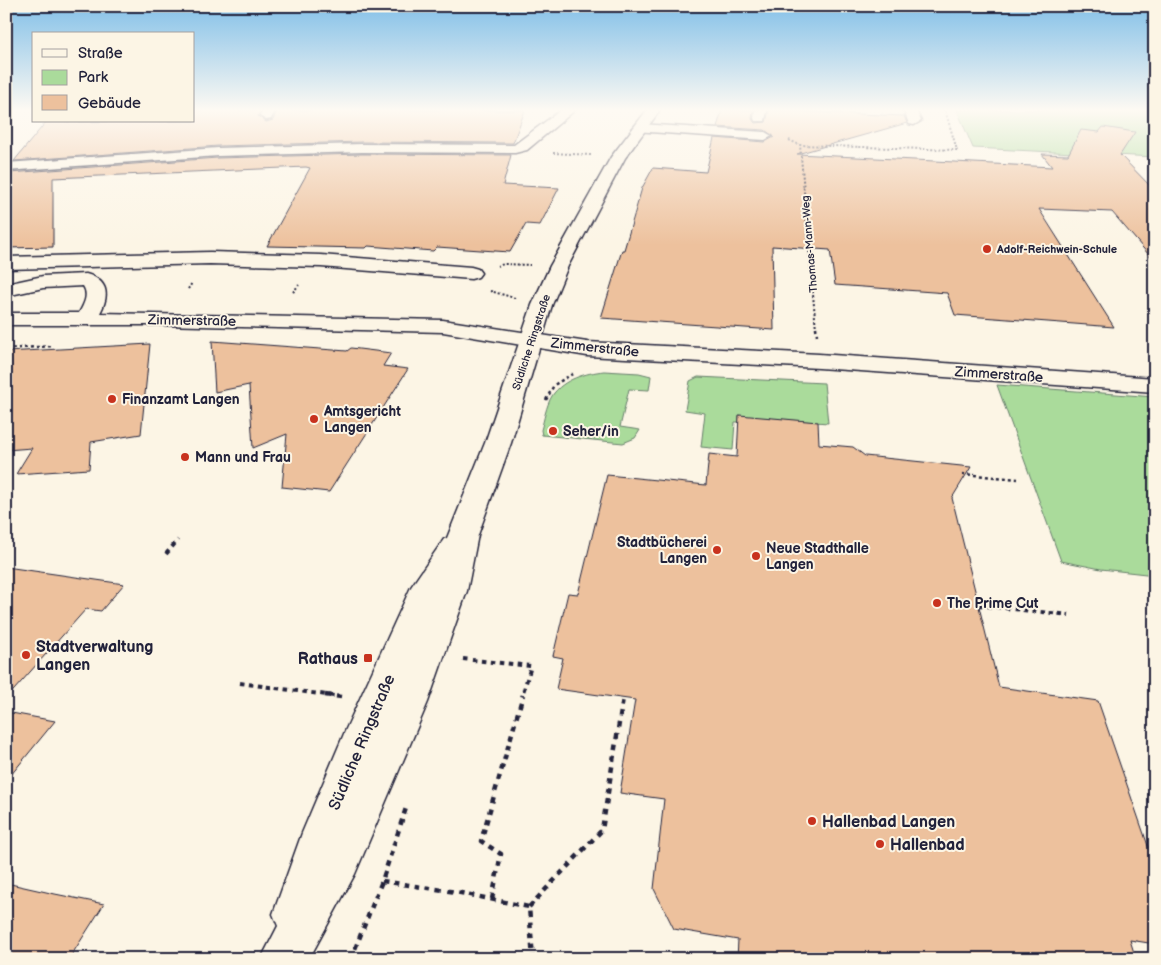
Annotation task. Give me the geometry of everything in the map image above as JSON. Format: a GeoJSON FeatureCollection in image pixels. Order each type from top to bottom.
{"type":"FeatureCollection","features":[{"type":"Feature","properties":{"kind":"street"},"geometry":{"type":"LineString","coordinates":[[6,166],[172,155]]}},
{"type":"Feature","properties":{"kind":"street","name":"Südliche Ringstraße"},"geometry":{"type":"LineString","coordinates":[[284,959],[340,860],[391,748],[451,591],[463,535],[498,443],[542,305],[559,266],[618,157]]}},
{"type":"Feature","properties":{"kind":"street"},"geometry":{"type":"LineString","coordinates":[[6,263],[210,258],[321,260],[471,272]]}},
{"type":"Feature","properties":{"kind":"street"},"geometry":{"type":"LineString","coordinates":[[6,290],[44,282],[86,280],[95,288],[96,303],[86,318]]}},
{"type":"Feature","properties":{"kind":"street","name":"Zimmerstraße"},"geometry":{"type":"LineString","coordinates":[[6,319],[86,318],[443,326],[587,349],[819,361],[1155,385]]}},
{"type":"Feature","properties":{"kind":"street","name":"Südliche Ringstraße"},"geometry":{"type":"LineString","coordinates":[[279,959],[323,833],[365,729],[427,587],[463,535]]}},
{"type":"Feature","properties":{"kind":"path"},"geometry":{"type":"LineString","coordinates":[[593,155],[618,157]]}},
{"type":"Feature","properties":{"kind":"path","name":"Thomas-Mann-Weg"},"geometry":{"type":"LineString","coordinates":[[801,155],[819,361]]}},
{"type":"Feature","properties":{"kind":"path"},"geometry":{"type":"LineString","coordinates":[[490,268],[504,264],[559,266]]}},
{"type":"Feature","properties":{"kind":"path"},"geometry":{"type":"LineString","coordinates":[[471,272],[481,289],[542,305]]}},
{"type":"Feature","properties":{"kind":"path"},"geometry":{"type":"LineString","coordinates":[[962,474],[1018,479]]}},
{"type":"Feature","properties":{"kind":"path"},"geometry":{"type":"LineString","coordinates":[[166,554],[178,540]]}},
{"type":"Feature","properties":{"kind":"path"},"geometry":{"type":"LineString","coordinates":[[978,605],[1069,615]]}},
{"type":"Feature","properties":{"kind":"path"},"geometry":{"type":"LineString","coordinates":[[457,658],[530,666],[481,841],[501,854],[492,899]]}},
{"type":"Feature","properties":{"kind":"path"},"geometry":{"type":"LineString","coordinates":[[533,959],[529,907],[602,830],[623,698]]}},
{"type":"Feature","properties":{"kind":"path"},"geometry":{"type":"LineString","coordinates":[[382,881],[529,907]]}},
{"type":"Feature","properties":{"kind":"green space"},"geometry":{"type":"Polygon","coordinates":[[[1115,155],[1155,155],[1155,157],[1115,155]]]}},
{"type":"Feature","properties":{"kind":"green space"},"geometry":{"type":"Polygon","coordinates":[[[604,371],[639,373],[651,376],[649,390],[629,389],[620,427],[640,430],[635,438],[623,443],[542,435],[541,430],[547,409],[552,396],[557,390],[575,378],[604,371]]]}},
{"type":"Feature","properties":{"kind":"green space"},"geometry":{"type":"Polygon","coordinates":[[[698,377],[824,383],[828,423],[739,416],[739,422],[735,422],[733,450],[701,447],[705,413],[685,410],[690,381],[698,377]]]}},
{"type":"Feature","properties":{"kind":"green space"},"geometry":{"type":"Polygon","coordinates":[[[997,385],[1155,397],[1155,575],[1101,569],[1061,561],[997,385]]]}},
{"type":"Feature","properties":{"kind":"building"},"geometry":{"type":"Polygon","coordinates":[[[19,155],[95,155],[14,161],[19,155]]]}},
{"type":"Feature","properties":{"kind":"building"},"geometry":{"type":"Polygon","coordinates":[[[325,155],[511,155],[503,185],[559,188],[540,225],[526,224],[510,252],[437,247],[433,251],[368,246],[366,248],[267,246],[310,168],[306,167],[53,178],[53,247],[6,248],[6,183],[9,173],[218,158],[325,155]]]}},
{"type":"Feature","properties":{"kind":"building","name":"Adolf-Reichwein-Schule"},"geometry":{"type":"Polygon","coordinates":[[[710,155],[817,155],[1052,167],[1043,155],[1120,155],[1155,191],[1155,262],[1112,212],[1039,209],[1114,327],[955,315],[947,293],[835,285],[830,250],[772,246],[774,330],[601,318],[642,188],[653,168],[706,172],[710,155]]]}},
{"type":"Feature","properties":{"kind":"building","name":"Amtsgericht Langen"},"geometry":{"type":"Polygon","coordinates":[[[212,341],[347,351],[351,348],[391,353],[383,366],[408,369],[329,492],[282,487],[287,434],[253,448],[249,385],[215,392],[212,341]]]}},
{"type":"Feature","properties":{"kind":"building","name":"Finanzamt Langen"},"geometry":{"type":"Polygon","coordinates":[[[150,344],[141,434],[91,442],[89,469],[16,474],[32,448],[6,450],[6,352],[150,344]]]}},
{"type":"Feature","properties":{"kind":"building"},"geometry":{"type":"Polygon","coordinates":[[[739,415],[818,422],[819,444],[853,447],[865,456],[971,467],[952,498],[999,687],[1098,701],[1155,866],[1155,944],[1130,940],[1136,959],[737,959],[738,940],[674,929],[654,889],[664,799],[620,793],[635,700],[556,689],[563,658],[553,656],[568,593],[578,594],[607,475],[706,485],[709,454],[737,457],[739,415]]]}},
{"type":"Feature","properties":{"kind":"building","name":"Stadtverwaltung Langen"},"geometry":{"type":"Polygon","coordinates":[[[6,567],[124,584],[101,611],[86,609],[6,699],[6,567]]]}},
{"type":"Feature","properties":{"kind":"building"},"geometry":{"type":"Polygon","coordinates":[[[6,712],[55,721],[6,781],[6,712]]]}},
{"type":"Feature","properties":{"kind":"building"},"geometry":{"type":"Polygon","coordinates":[[[6,883],[104,904],[69,959],[6,959],[6,883]]]}},
{"type":"Feature","properties":{"kind":"place","name":"Adolf-Reichwein-Schule"},"geometry":{"type":"Point","coordinates":[987,249]}},
{"type":"Feature","properties":{"kind":"place","name":"Finanzamt Langen"},"geometry":{"type":"Point","coordinates":[112,399]}},
{"type":"Feature","properties":{"kind":"place","name":"Amtsgericht Langen"},"geometry":{"type":"Point","coordinates":[314,419]}},
{"type":"Feature","properties":{"kind":"place","name":"Seher/in"},"geometry":{"type":"Point","coordinates":[553,431]}},
{"type":"Feature","properties":{"kind":"place","name":"Mann und Frau"},"geometry":{"type":"Point","coordinates":[185,457]}},
{"type":"Feature","properties":{"kind":"place","name":"Stadtbücherei Langen"},"geometry":{"type":"Point","coordinates":[717,550]}},
{"type":"Feature","properties":{"kind":"place","name":"Neue Stadthalle Langen"},"geometry":{"type":"Point","coordinates":[756,556]}},
{"type":"Feature","properties":{"kind":"place","name":"The Prime Cut"},"geometry":{"type":"Point","coordinates":[937,603]}},
{"type":"Feature","properties":{"kind":"place","name":"Stadtverwaltung Langen"},"geometry":{"type":"Point","coordinates":[26,655]}},
{"type":"Feature","properties":{"kind":"place","name":"Rathaus"},"geometry":{"type":"Point","coordinates":[368,658]}},
{"type":"Feature","properties":{"kind":"place","name":"Hallenbad Langen"},"geometry":{"type":"Point","coordinates":[812,821]}},
{"type":"Feature","properties":{"kind":"place","name":"Hallenbad"},"geometry":{"type":"Point","coordinates":[880,844]}}]}
